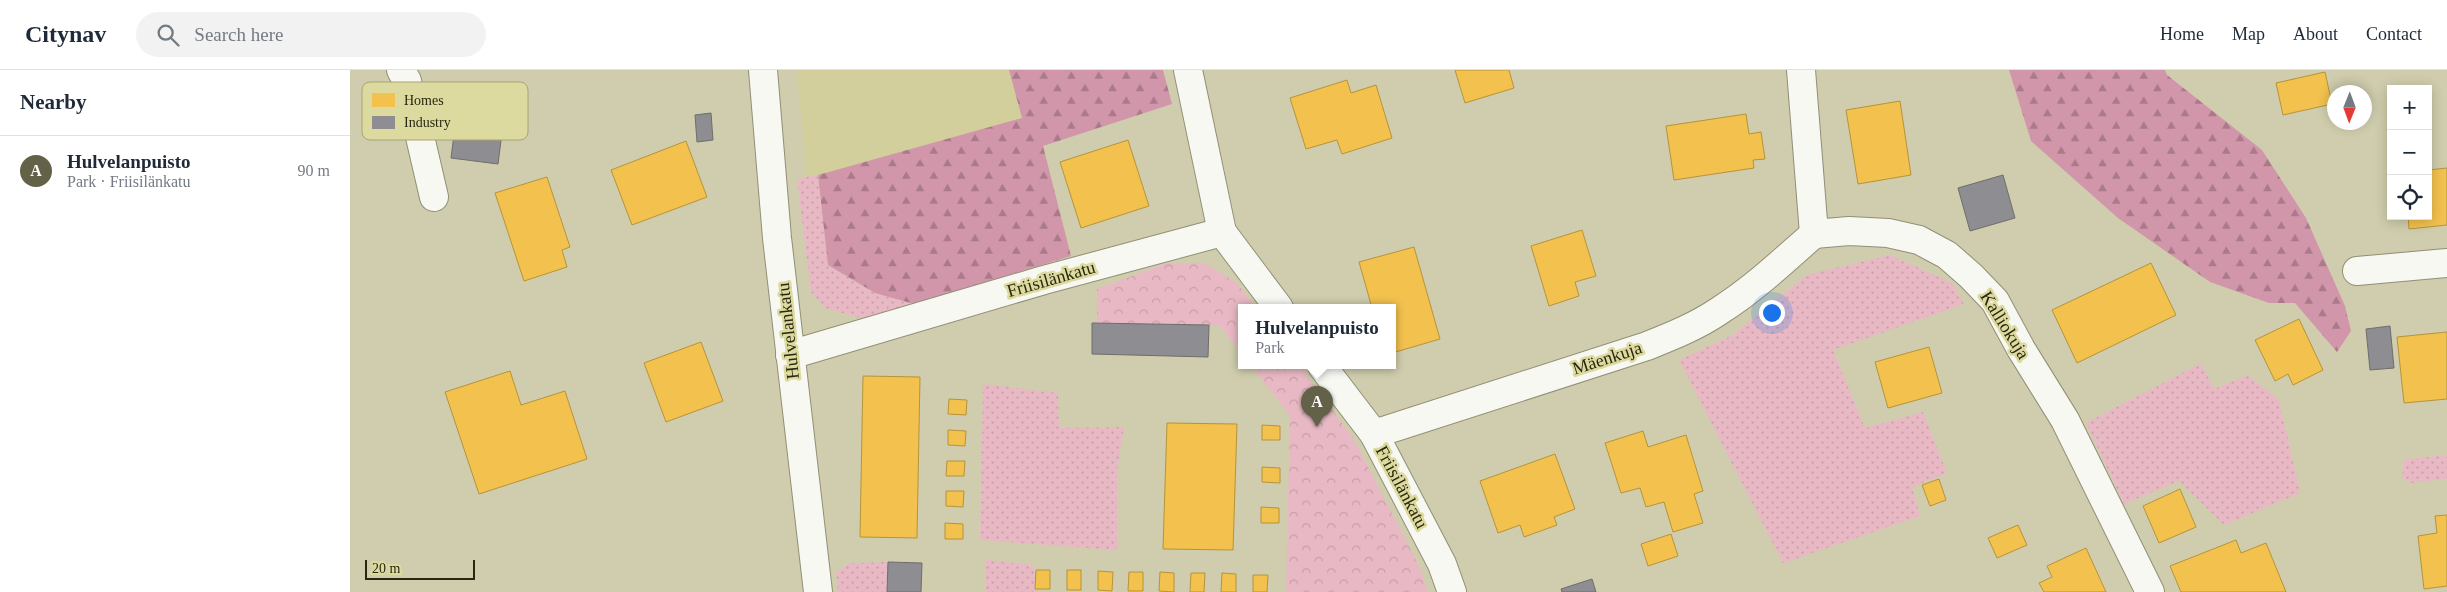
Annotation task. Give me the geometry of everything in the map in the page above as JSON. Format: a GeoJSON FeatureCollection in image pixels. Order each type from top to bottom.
{"type":"FeatureCollection","features":[{"type":"Feature","properties":{"kind":"street"},"geometry":{"type":"LineString","coordinates":[[401,70],[407,82]]}},
{"type":"Feature","properties":{"kind":"street","name":"Hulvelankatu"},"geometry":{"type":"LineString","coordinates":[[763,70],[790,355],[818,592]]}},
{"type":"Feature","properties":{"kind":"street"},"geometry":{"type":"LineString","coordinates":[[1189,70],[1222,232],[1276,304]]}},
{"type":"Feature","properties":{"kind":"street"},"geometry":{"type":"LineString","coordinates":[[1801,70],[1814,234]]}},
{"type":"Feature","properties":{"kind":"street"},"geometry":{"type":"LineString","coordinates":[[421,140],[434,197]]}},
{"type":"Feature","properties":{"kind":"street","name":"Kalliokuja"},"geometry":{"type":"LineString","coordinates":[[1814,234],[1849,231],[1888,233],[1919,240],[1947,255],[1977,282],[1994,301],[2065,420],[2150,592]]}},
{"type":"Feature","properties":{"kind":"street","name":"Friisilänkatu"},"geometry":{"type":"LineString","coordinates":[[790,355],[1044,280],[1222,232]]}},
{"type":"Feature","properties":{"kind":"street","name":"Mäenkuja"},"geometry":{"type":"LineString","coordinates":[[1374,434],[1647,346],[1686,330],[1728,305],[1814,234]]}},
{"type":"Feature","properties":{"kind":"street"},"geometry":{"type":"LineString","coordinates":[[2357,271],[2447,264]]}},
{"type":"Feature","properties":{"kind":"street","name":"Friisilänkatu"},"geometry":{"type":"LineString","coordinates":[[1324,369],[1374,434],[1442,564],[1452,592]]}},
{"type":"Feature","properties":{"kind":"shaded area"},"geometry":{"type":"Polygon","coordinates":[[[797,70],[1009,70],[1056,241],[847,307],[818,295],[797,70]]]}},
{"type":"Feature","properties":{"kind":"green space"},"geometry":{"type":"Polygon","coordinates":[[[1009,70],[1163,70],[1172,104],[1043,146],[1071,256],[914,304],[875,293],[828,265],[818,175],[1022,118],[1009,70]]]}},
{"type":"Feature","properties":{"kind":"green space"},"geometry":{"type":"Polygon","coordinates":[[[2009,70],[2165,70],[2167,75],[2262,150],[2306,218],[2345,306],[2351,331],[2337,352],[2295,303],[2269,303],[2210,282],[2118,218],[2031,141],[2009,70]]]}},
{"type":"Feature","properties":{"kind":"green space"},"geometry":{"type":"Polygon","coordinates":[[[818,175],[828,265],[875,293],[914,304],[863,319],[825,308],[811,292],[797,179],[818,175]]]}},
{"type":"Feature","properties":{"kind":"green space"},"geometry":{"type":"Polygon","coordinates":[[[1890,255],[1952,283],[1964,304],[1833,350],[1865,428],[1923,412],[1947,473],[1912,487],[1920,516],[1783,563],[1679,360],[1731,336],[1807,275],[1890,255]]]}},
{"type":"Feature","properties":{"kind":"green space"},"geometry":{"type":"Polygon","coordinates":[[[1167,263],[1204,263],[1237,283],[1253,304],[1238,304],[1238,349],[1220,326],[1097,323],[1097,289],[1167,263]]]}},
{"type":"Feature","properties":{"kind":"green space"},"geometry":{"type":"Polygon","coordinates":[[[2201,363],[2214,389],[2248,375],[2279,400],[2300,493],[2224,525],[2179,481],[2124,504],[2086,423],[2201,363]]]}},
{"type":"Feature","properties":{"kind":"green space"},"geometry":{"type":"Polygon","coordinates":[[[1253,369],[1302,369],[1353,438],[1418,564],[1428,592],[1286,592],[1290,416],[1253,369]]]}},
{"type":"Feature","properties":{"kind":"green space"},"geometry":{"type":"Polygon","coordinates":[[[983,384],[1058,393],[1059,428],[1124,427],[1117,470],[1117,550],[980,540],[983,384]]]}},
{"type":"Feature","properties":{"kind":"green space"},"geometry":{"type":"Polygon","coordinates":[[[2447,455],[2447,479],[2411,483],[2402,477],[2404,460],[2447,455]]]}},
{"type":"Feature","properties":{"kind":"green space"},"geometry":{"type":"Polygon","coordinates":[[[986,560],[1034,565],[1035,592],[986,592],[986,560]]]}},
{"type":"Feature","properties":{"kind":"green space"},"geometry":{"type":"Polygon","coordinates":[[[888,562],[887,592],[838,592],[836,572],[850,563],[888,562]]]}},
{"type":"Feature","properties":{"kind":"building: Homes"},"geometry":{"type":"Polygon","coordinates":[[[1455,70],[1509,70],[1514,88],[1465,103],[1455,70]]]}},
{"type":"Feature","properties":{"kind":"building: Homes"},"geometry":{"type":"Polygon","coordinates":[[[2325,72],[2328,85],[2327,105],[2283,115],[2276,83],[2325,72]]]}},
{"type":"Feature","properties":{"kind":"building: Homes"},"geometry":{"type":"Polygon","coordinates":[[[1347,80],[1351,93],[1376,85],[1392,138],[1342,154],[1337,140],[1306,149],[1290,98],[1347,80]]]}},
{"type":"Feature","properties":{"kind":"building: Homes"},"geometry":{"type":"Polygon","coordinates":[[[1900,101],[1911,175],[1858,184],[1846,110],[1900,101]]]}},
{"type":"Feature","properties":{"kind":"building: Homes"},"geometry":{"type":"Polygon","coordinates":[[[1746,114],[1749,134],[1761,132],[1765,159],[1753,160],[1754,168],[1674,180],[1666,126],[1746,114]]]}},
{"type":"Feature","properties":{"kind":"building: Homes"},"geometry":{"type":"Polygon","coordinates":[[[1128,140],[1149,206],[1081,228],[1060,162],[1128,140]]]}},
{"type":"Feature","properties":{"kind":"building: Homes"},"geometry":{"type":"Polygon","coordinates":[[[686,141],[707,197],[632,225],[611,170],[686,141]]]}},
{"type":"Feature","properties":{"kind":"building: Homes"},"geometry":{"type":"Polygon","coordinates":[[[2447,168],[2447,225],[2409,229],[2408,220],[2432,220],[2432,170],[2447,168]]]}},
{"type":"Feature","properties":{"kind":"building: Homes"},"geometry":{"type":"Polygon","coordinates":[[[547,177],[570,247],[562,250],[567,267],[524,281],[495,193],[547,177]]]}},
{"type":"Feature","properties":{"kind":"building: Homes"},"geometry":{"type":"Polygon","coordinates":[[[1582,230],[1596,276],[1575,282],[1579,296],[1549,306],[1531,246],[1582,230]]]}},
{"type":"Feature","properties":{"kind":"building: Homes"},"geometry":{"type":"Polygon","coordinates":[[[1414,247],[1440,339],[1396,352],[1396,304],[1371,304],[1359,262],[1414,247]]]}},
{"type":"Feature","properties":{"kind":"building: Homes"},"geometry":{"type":"Polygon","coordinates":[[[2151,263],[2176,315],[2077,363],[2052,310],[2151,263]]]}},
{"type":"Feature","properties":{"kind":"building: Homes"},"geometry":{"type":"Polygon","coordinates":[[[2299,319],[2323,370],[2293,385],[2288,374],[2275,381],[2255,340],[2299,319]]]}},
{"type":"Feature","properties":{"kind":"building: Homes"},"geometry":{"type":"Polygon","coordinates":[[[2447,332],[2447,399],[2404,403],[2397,337],[2447,332]]]}},
{"type":"Feature","properties":{"kind":"building: Homes"},"geometry":{"type":"Polygon","coordinates":[[[701,342],[723,401],[666,422],[644,363],[701,342]]]}},
{"type":"Feature","properties":{"kind":"building: Homes"},"geometry":{"type":"Polygon","coordinates":[[[1929,347],[1942,393],[1888,408],[1875,362],[1929,347]]]}},
{"type":"Feature","properties":{"kind":"building: Homes"},"geometry":{"type":"Polygon","coordinates":[[[510,371],[521,405],[565,391],[587,459],[479,494],[445,392],[510,371]]]}},
{"type":"Feature","properties":{"kind":"building: Homes"},"geometry":{"type":"Polygon","coordinates":[[[863,376],[920,377],[917,538],[860,537],[863,376]]]}},
{"type":"Feature","properties":{"kind":"building: Homes"},"geometry":{"type":"Polygon","coordinates":[[[949,399],[967,400],[966,415],[948,414],[949,399]]]}},
{"type":"Feature","properties":{"kind":"building: Homes"},"geometry":{"type":"Polygon","coordinates":[[[1167,423],[1237,424],[1233,550],[1163,549],[1167,423]]]}},
{"type":"Feature","properties":{"kind":"building: Homes"},"geometry":{"type":"Polygon","coordinates":[[[1262,425],[1280,426],[1280,440],[1262,440],[1262,425]]]}},
{"type":"Feature","properties":{"kind":"building: Homes"},"geometry":{"type":"Polygon","coordinates":[[[948,430],[966,431],[965,446],[948,445],[948,430]]]}},
{"type":"Feature","properties":{"kind":"building: Homes"},"geometry":{"type":"Polygon","coordinates":[[[1643,431],[1648,447],[1686,435],[1703,491],[1694,494],[1703,523],[1673,532],[1664,502],[1646,507],[1640,488],[1621,493],[1605,443],[1643,431]]]}},
{"type":"Feature","properties":{"kind":"building: Homes"},"geometry":{"type":"Polygon","coordinates":[[[1555,454],[1575,509],[1554,517],[1557,525],[1524,537],[1520,525],[1498,533],[1480,481],[1555,454]]]}},
{"type":"Feature","properties":{"kind":"building: Homes"},"geometry":{"type":"Polygon","coordinates":[[[947,461],[965,461],[964,476],[946,476],[947,461]]]}},
{"type":"Feature","properties":{"kind":"building: Homes"},"geometry":{"type":"Polygon","coordinates":[[[1262,467],[1280,468],[1280,483],[1262,482],[1262,467]]]}},
{"type":"Feature","properties":{"kind":"building: Homes"},"geometry":{"type":"Polygon","coordinates":[[[1939,479],[1946,500],[1930,506],[1922,485],[1939,479]]]}},
{"type":"Feature","properties":{"kind":"building: Homes"},"geometry":{"type":"Polygon","coordinates":[[[2180,489],[2196,527],[2159,543],[2143,506],[2180,489]]]}},
{"type":"Feature","properties":{"kind":"building: Homes"},"geometry":{"type":"Polygon","coordinates":[[[946,491],[964,491],[963,507],[946,506],[946,491]]]}},
{"type":"Feature","properties":{"kind":"building: Homes"},"geometry":{"type":"Polygon","coordinates":[[[1261,507],[1279,508],[1279,523],[1261,523],[1261,507]]]}},
{"type":"Feature","properties":{"kind":"building: Homes"},"geometry":{"type":"Polygon","coordinates":[[[2447,515],[2447,586],[2424,589],[2418,536],[2437,533],[2435,516],[2447,515]]]}},
{"type":"Feature","properties":{"kind":"building: Homes"},"geometry":{"type":"Polygon","coordinates":[[[945,523],[963,524],[963,539],[945,539],[945,523]]]}},
{"type":"Feature","properties":{"kind":"building: Homes"},"geometry":{"type":"Polygon","coordinates":[[[2018,525],[2027,545],[1997,558],[1988,538],[2018,525]]]}},
{"type":"Feature","properties":{"kind":"building: Homes"},"geometry":{"type":"Polygon","coordinates":[[[1671,534],[1678,556],[1648,566],[1641,544],[1671,534]]]}},
{"type":"Feature","properties":{"kind":"building: Homes"},"geometry":{"type":"Polygon","coordinates":[[[2236,540],[2241,553],[2266,543],[2286,592],[2181,592],[2170,566],[2236,540]]]}},
{"type":"Feature","properties":{"kind":"building: Homes"},"geometry":{"type":"Polygon","coordinates":[[[2086,548],[2106,592],[2044,592],[2039,583],[2052,577],[2047,566],[2086,548]]]}},
{"type":"Feature","properties":{"kind":"building: Homes"},"geometry":{"type":"Polygon","coordinates":[[[1036,570],[1050,570],[1050,589],[1035,589],[1036,570]]]}},
{"type":"Feature","properties":{"kind":"building: Homes"},"geometry":{"type":"Polygon","coordinates":[[[1067,570],[1081,570],[1081,590],[1067,590],[1067,570]]]}},
{"type":"Feature","properties":{"kind":"building: Homes"},"geometry":{"type":"Polygon","coordinates":[[[1098,571],[1113,572],[1112,591],[1098,590],[1098,571]]]}},
{"type":"Feature","properties":{"kind":"building: Homes"},"geometry":{"type":"Polygon","coordinates":[[[1129,572],[1143,572],[1143,591],[1128,591],[1129,572]]]}},
{"type":"Feature","properties":{"kind":"building: Homes"},"geometry":{"type":"Polygon","coordinates":[[[1160,572],[1174,573],[1174,592],[1159,591],[1160,572]]]}},
{"type":"Feature","properties":{"kind":"building: Homes"},"geometry":{"type":"Polygon","coordinates":[[[1191,573],[1205,573],[1204,592],[1190,592],[1191,573]]]}},
{"type":"Feature","properties":{"kind":"building: Homes"},"geometry":{"type":"Polygon","coordinates":[[[1222,573],[1236,574],[1236,592],[1221,592],[1222,573]]]}},
{"type":"Feature","properties":{"kind":"building: Homes"},"geometry":{"type":"Polygon","coordinates":[[[1253,575],[1268,575],[1267,592],[1253,592],[1253,575]]]}},
{"type":"Feature","properties":{"kind":"building: Industry"},"geometry":{"type":"Polygon","coordinates":[[[711,113],[713,140],[697,142],[695,115],[711,113]]]}},
{"type":"Feature","properties":{"kind":"building: Industry"},"geometry":{"type":"Polygon","coordinates":[[[453,140],[501,140],[498,164],[451,158],[453,140]]]}},
{"type":"Feature","properties":{"kind":"building: Industry"},"geometry":{"type":"Polygon","coordinates":[[[2003,175],[2015,218],[1970,231],[1958,188],[2003,175]]]}},
{"type":"Feature","properties":{"kind":"building: Industry"},"geometry":{"type":"Polygon","coordinates":[[[1092,323],[1209,325],[1208,357],[1092,354],[1092,323]]]}},
{"type":"Feature","properties":{"kind":"building: Industry"},"geometry":{"type":"Polygon","coordinates":[[[2390,326],[2394,368],[2370,370],[2366,329],[2390,326]]]}},
{"type":"Feature","properties":{"kind":"building: Industry"},"geometry":{"type":"Polygon","coordinates":[[[888,562],[922,563],[921,592],[887,592],[888,562]]]}},
{"type":"Feature","properties":{"kind":"building: Industry"},"geometry":{"type":"Polygon","coordinates":[[[1592,579],[1596,592],[1562,592],[1561,589],[1592,579]]]}},
{"type":"Feature","properties":{"kind":"place","name":"Hulvelanpuisto"},"geometry":{"type":"Point","coordinates":[1317,427]}}]}
